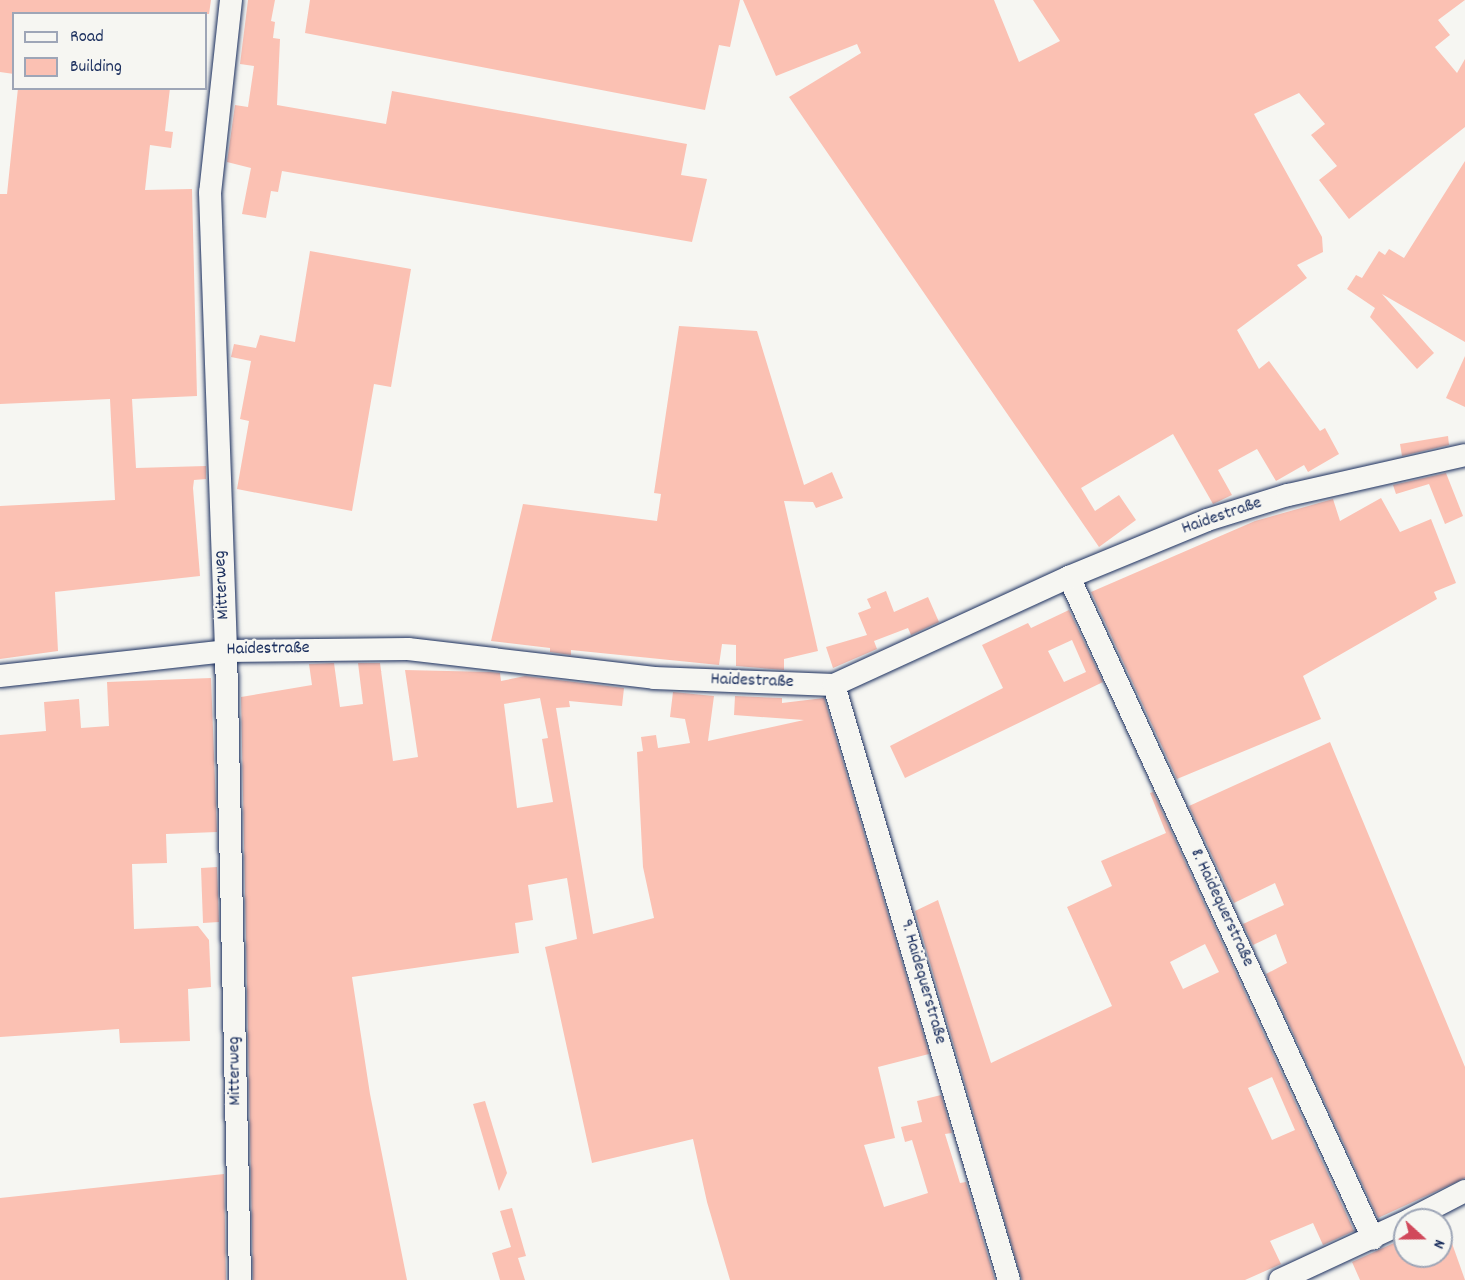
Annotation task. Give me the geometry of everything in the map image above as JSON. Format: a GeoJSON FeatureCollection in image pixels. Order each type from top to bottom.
{"type":"FeatureCollection","features":[{"type":"Feature","properties":{"kind":"street","name":"Mitterweg"},"geometry":{"type":"LineString","coordinates":[[231,0],[210,192],[226,651],[240,1280]]}},
{"type":"Feature","properties":{"kind":"street","name":"Haidestraße"},"geometry":{"type":"LineString","coordinates":[[0,676],[226,651],[408,649],[654,678],[834,685],[1069,577],[1207,520],[1268,501],[1409,464],[1465,455]]}},
{"type":"Feature","properties":{"kind":"street","name":"8. Haidequerstraße"},"geometry":{"type":"LineString","coordinates":[[1069,577],[1373,1239]]}},
{"type":"Feature","properties":{"kind":"street","name":"9. Haidequerstraße"},"geometry":{"type":"LineString","coordinates":[[834,685],[1009,1280]]}},
{"type":"Feature","properties":{"kind":"street"},"geometry":{"type":"LineString","coordinates":[[1432,1208],[1465,1191]]}},
{"type":"Feature","properties":{"kind":"street"},"geometry":{"type":"LineString","coordinates":[[1280,1280],[1393,1228]]}},
{"type":"Feature","properties":{"kind":"building"},"geometry":{"type":"Polygon","coordinates":[[[0,0],[211,0],[209,14],[207,12],[12,12],[12,74],[0,72],[0,0]]]}},
{"type":"Feature","properties":{"kind":"building"},"geometry":{"type":"Polygon","coordinates":[[[248,0],[275,0],[271,21],[275,22],[273,38],[280,39],[277,105],[386,124],[392,91],[687,144],[681,175],[707,179],[692,242],[282,171],[278,192],[271,191],[266,218],[242,214],[251,168],[227,162],[235,105],[248,107],[254,66],[240,64],[248,0]]]}},
{"type":"Feature","properties":{"kind":"building"},"geometry":{"type":"Polygon","coordinates":[[[310,0],[740,0],[730,47],[719,45],[705,110],[305,33],[310,0]]]}},
{"type":"Feature","properties":{"kind":"building"},"geometry":{"type":"Polygon","coordinates":[[[743,0],[994,0],[1019,62],[1060,41],[1033,0],[1465,0],[1438,20],[1450,35],[1435,47],[1457,73],[1465,59],[1465,127],[1349,219],[1319,180],[1337,166],[1311,135],[1325,124],[1299,93],[1254,114],[1322,237],[1323,252],[1297,265],[1307,278],[1237,330],[1259,369],[1269,361],[1320,431],[1325,428],[1339,454],[1308,472],[1304,465],[1276,481],[1257,449],[1218,470],[1232,495],[1213,504],[1173,434],[1081,488],[1095,511],[1119,495],[1136,520],[1099,547],[789,97],[861,53],[857,44],[776,76],[743,0]]]}},
{"type":"Feature","properties":{"kind":"building"},"geometry":{"type":"Polygon","coordinates":[[[18,90],[170,90],[165,131],[173,132],[171,148],[150,145],[145,190],[192,189],[197,396],[132,399],[136,468],[206,466],[206,479],[194,480],[193,488],[200,576],[55,592],[58,651],[0,659],[0,506],[115,500],[110,399],[0,404],[0,194],[7,194],[18,90]]]}},
{"type":"Feature","properties":{"kind":"building"},"geometry":{"type":"Polygon","coordinates":[[[1465,161],[1465,342],[1382,294],[1434,353],[1417,369],[1370,317],[1375,308],[1347,289],[1356,275],[1362,278],[1379,251],[1385,255],[1389,249],[1404,258],[1465,161]]]}},
{"type":"Feature","properties":{"kind":"building"},"geometry":{"type":"Polygon","coordinates":[[[310,251],[411,269],[391,387],[374,384],[352,511],[237,489],[249,421],[240,419],[251,361],[231,357],[234,344],[256,348],[260,335],[295,342],[310,251]]]}},
{"type":"Feature","properties":{"kind":"building"},"geometry":{"type":"Polygon","coordinates":[[[679,326],[757,331],[804,485],[832,472],[843,498],[816,508],[813,502],[784,501],[818,651],[784,659],[784,670],[736,666],[736,645],[722,644],[719,665],[571,650],[571,655],[550,652],[550,648],[491,641],[523,504],[657,521],[661,494],[654,493],[679,326]]]}},
{"type":"Feature","properties":{"kind":"building"},"geometry":{"type":"Polygon","coordinates":[[[1465,356],[1465,407],[1446,398],[1465,356]]]}},
{"type":"Feature","properties":{"kind":"building"},"geometry":{"type":"Polygon","coordinates":[[[1448,436],[1449,445],[1402,456],[1400,444],[1448,436]]]}},
{"type":"Feature","properties":{"kind":"building"},"geometry":{"type":"Polygon","coordinates":[[[1446,473],[1463,516],[1445,524],[1429,484],[1396,494],[1393,485],[1446,473]]]}},
{"type":"Feature","properties":{"kind":"building"},"geometry":{"type":"Polygon","coordinates":[[[1381,498],[1400,532],[1431,519],[1456,583],[1434,592],[1437,599],[1303,676],[1321,719],[1177,779],[1091,592],[1255,521],[1333,499],[1340,521],[1381,498]]]}},
{"type":"Feature","properties":{"kind":"building"},"geometry":{"type":"Polygon","coordinates":[[[886,591],[894,612],[928,597],[939,622],[911,635],[908,628],[874,641],[877,649],[833,668],[826,647],[867,635],[858,613],[871,608],[867,599],[886,591]]]}},
{"type":"Feature","properties":{"kind":"building"},"geometry":{"type":"Polygon","coordinates":[[[1069,610],[1103,682],[905,778],[890,746],[1003,688],[982,645],[1028,623],[1031,628],[1069,610]],[[1072,640],[1048,651],[1064,682],[1086,672],[1072,640]]]}},
{"type":"Feature","properties":{"kind":"building"},"geometry":{"type":"Polygon","coordinates":[[[334,663],[340,707],[363,704],[358,663],[380,663],[393,761],[418,757],[405,670],[490,672],[500,673],[501,681],[525,676],[624,688],[622,706],[569,701],[570,707],[556,708],[593,934],[654,918],[643,867],[637,752],[643,751],[641,737],[656,735],[658,748],[690,743],[685,719],[670,717],[673,692],[714,696],[708,741],[804,720],[734,715],[735,696],[782,698],[782,703],[824,698],[929,1054],[878,1067],[895,1138],[864,1145],[884,1207],[928,1193],[912,1140],[905,1142],[901,1127],[922,1122],[917,1101],[941,1095],[952,1133],[945,1134],[960,1183],[966,1182],[995,1280],[730,1280],[707,1202],[693,1139],[592,1163],[545,947],[577,939],[567,878],[528,885],[533,920],[515,923],[519,953],[352,977],[370,1094],[407,1280],[253,1280],[241,697],[312,685],[309,664],[334,663]],[[540,698],[504,704],[517,808],[553,802],[542,739],[548,738],[540,698]]]}},
{"type":"Feature","properties":{"kind":"building"},"geometry":{"type":"Polygon","coordinates":[[[211,678],[217,832],[166,834],[167,863],[132,864],[134,929],[198,926],[209,940],[211,987],[188,989],[190,1041],[120,1043],[119,1029],[0,1037],[0,735],[46,731],[44,702],[79,699],[81,728],[109,726],[107,682],[211,678]]]}},
{"type":"Feature","properties":{"kind":"building"},"geometry":{"type":"Polygon","coordinates":[[[1330,742],[1465,1067],[1465,1178],[1400,1208],[1393,1208],[1393,1211],[1378,1218],[1266,974],[1287,963],[1276,934],[1253,945],[1243,924],[1284,905],[1275,883],[1234,903],[1189,806],[1330,742]]]}},
{"type":"Feature","properties":{"kind":"building"},"geometry":{"type":"Polygon","coordinates":[[[1153,792],[1354,1231],[1323,1245],[1313,1223],[1270,1241],[1281,1264],[1245,1280],[1022,1280],[915,911],[938,900],[991,1063],[1112,1006],[1067,907],[1112,886],[1101,861],[1166,833],[1150,793],[1153,792]],[[1205,944],[1170,962],[1183,989],[1219,972],[1205,944]],[[1272,1077],[1248,1088],[1272,1140],[1295,1130],[1272,1077]]]}},
{"type":"Feature","properties":{"kind":"building"},"geometry":{"type":"Polygon","coordinates":[[[217,867],[219,922],[203,923],[201,868],[217,867]]]}},
{"type":"Feature","properties":{"kind":"building"},"geometry":{"type":"Polygon","coordinates":[[[485,1101],[507,1173],[499,1191],[473,1104],[485,1101]]]}},
{"type":"Feature","properties":{"kind":"building"},"geometry":{"type":"Polygon","coordinates":[[[224,1174],[226,1280],[0,1280],[0,1198],[224,1174]]]}},
{"type":"Feature","properties":{"kind":"building"},"geometry":{"type":"Polygon","coordinates":[[[512,1208],[526,1256],[518,1258],[525,1280],[500,1280],[492,1253],[511,1247],[500,1211],[512,1208]]]}},
{"type":"Feature","properties":{"kind":"building"},"geometry":{"type":"Polygon","coordinates":[[[1393,1243],[1393,1268],[1453,1268],[1453,1246],[1465,1280],[1360,1280],[1352,1262],[1393,1243]]]}}]}
